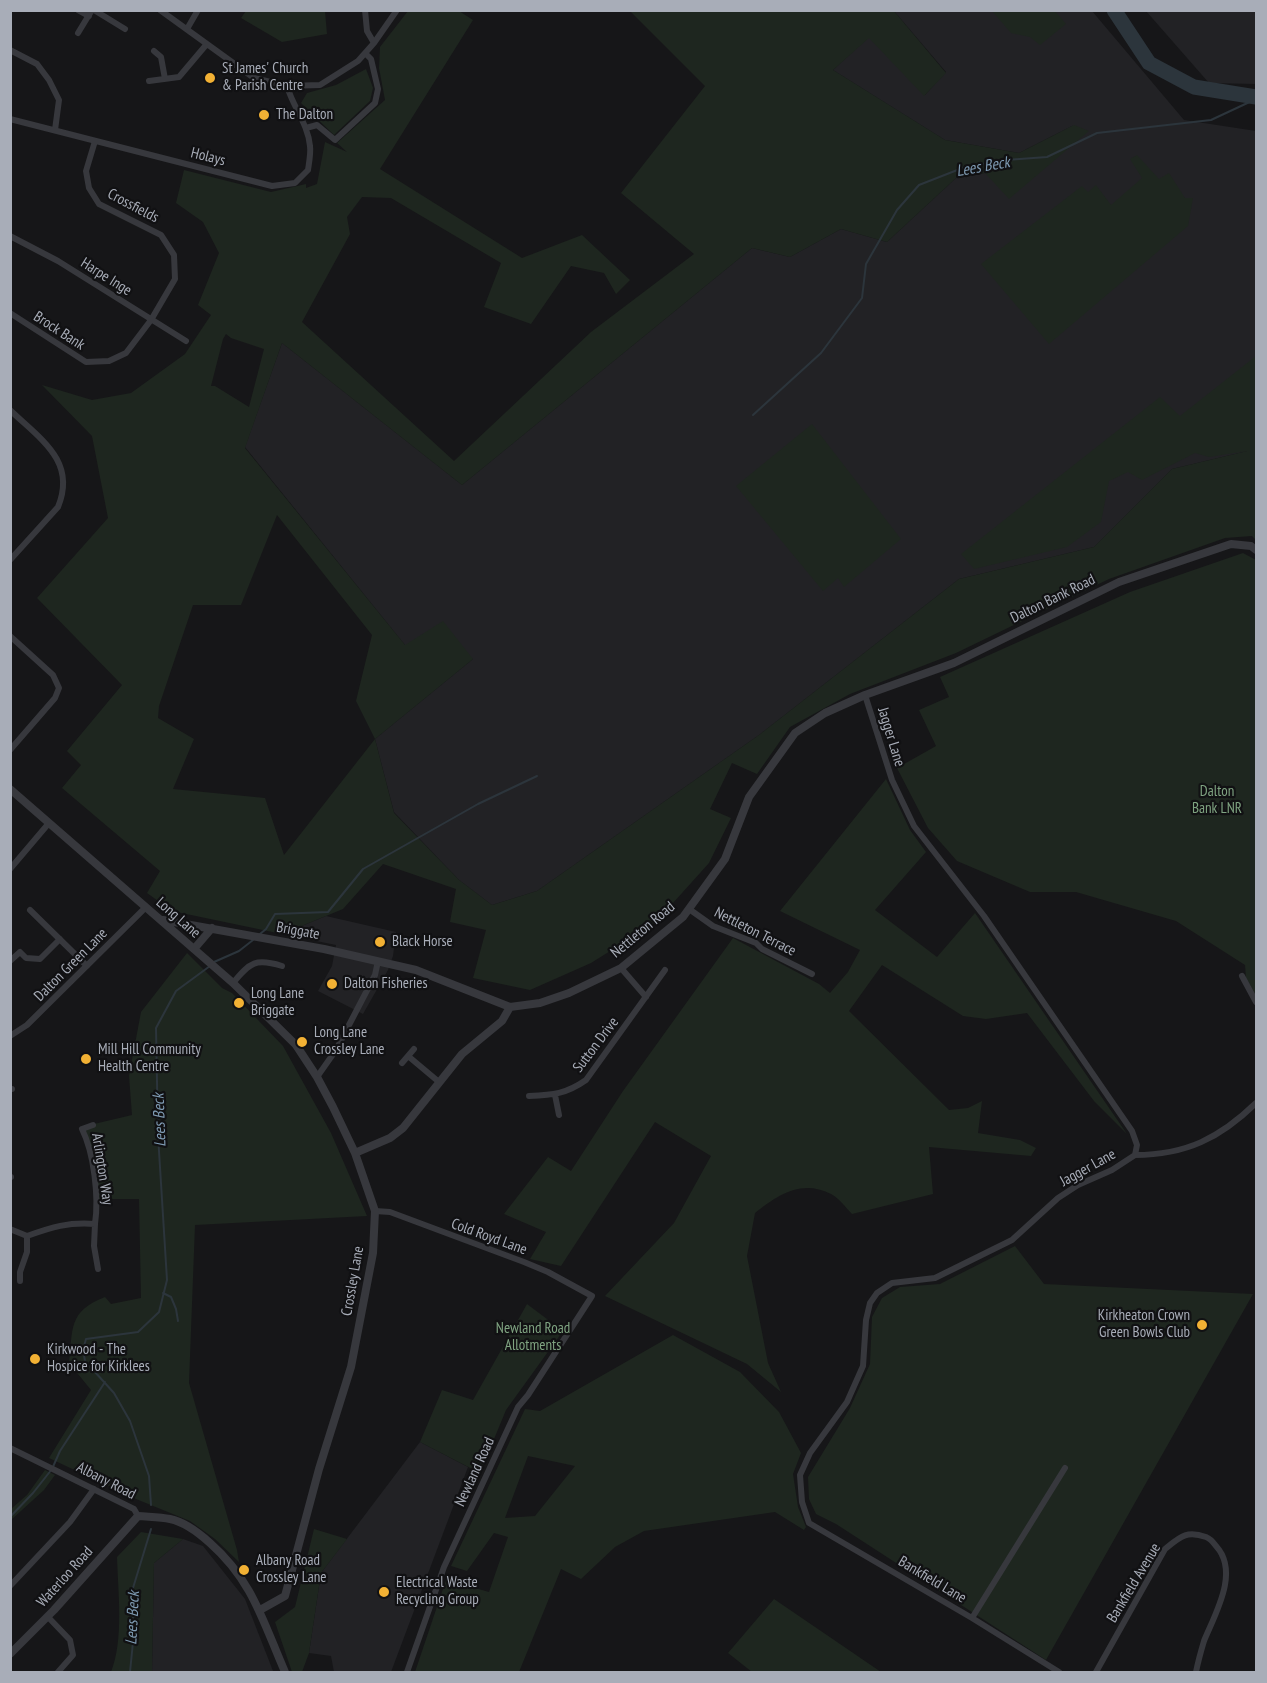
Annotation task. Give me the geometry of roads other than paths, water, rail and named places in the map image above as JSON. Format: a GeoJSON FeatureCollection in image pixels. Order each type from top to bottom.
{"type":"FeatureCollection","features":[{"type":"Feature","properties":{"kind":"street"},"geometry":{"type":"LineString","coordinates":[[78,10],[92,12],[125,29]]}},
{"type":"Feature","properties":{"kind":"street"},"geometry":{"type":"LineString","coordinates":[[160,10],[254,78],[287,86],[320,85],[358,61],[397,10]]}},
{"type":"Feature","properties":{"kind":"street"},"geometry":{"type":"LineString","coordinates":[[187,29],[198,10]]}},
{"type":"Feature","properties":{"kind":"street"},"geometry":{"type":"LineString","coordinates":[[365,10],[367,31],[374,43]]}},
{"type":"Feature","properties":{"kind":"street"},"geometry":{"type":"LineString","coordinates":[[78,33],[92,12]]}},
{"type":"Feature","properties":{"kind":"street"},"geometry":{"type":"LineString","coordinates":[[149,81],[179,77],[206,45]]}},
{"type":"Feature","properties":{"kind":"street"},"geometry":{"type":"LineString","coordinates":[[10,50],[37,64],[49,80],[59,100],[55,129]]}},
{"type":"Feature","properties":{"kind":"street"},"geometry":{"type":"LineString","coordinates":[[154,51],[161,57],[165,79]]}},
{"type":"Feature","properties":{"kind":"street"},"geometry":{"type":"LineString","coordinates":[[306,128],[317,125],[335,140],[375,103],[378,88],[371,59],[365,53]]}},
{"type":"Feature","properties":{"kind":"street","name":"Holays"},"geometry":{"type":"LineString","coordinates":[[10,119],[272,186],[295,183],[309,170],[311,147],[306,128],[292,104],[287,86]]}},
{"type":"Feature","properties":{"kind":"street","name":"Crossfields"},"geometry":{"type":"LineString","coordinates":[[94,141],[86,171],[89,188],[99,204],[161,235],[174,255],[175,279],[151,320]]}},
{"type":"Feature","properties":{"kind":"street","name":"Harpe Inge"},"geometry":{"type":"LineString","coordinates":[[10,236],[58,261],[186,341]]}},
{"type":"Feature","properties":{"kind":"street","name":"Brock Bank"},"geometry":{"type":"LineString","coordinates":[[10,313],[70,354],[86,362],[109,361],[126,352],[151,320]]}},
{"type":"Feature","properties":{"kind":"street"},"geometry":{"type":"LineString","coordinates":[[10,410],[56,454],[63,469],[64,485],[58,507],[10,560]]}},
{"type":"Feature","properties":{"kind":"street","name":"Dalton Bank Road"},"geometry":{"type":"LineString","coordinates":[[866,695],[954,663],[1119,582],[1231,544],[1251,546],[1257,549]]}},
{"type":"Feature","properties":{"kind":"street"},"geometry":{"type":"LineString","coordinates":[[10,636],[54,675],[59,688],[55,698],[10,750]]}},
{"type":"Feature","properties":{"kind":"street","name":"Nettleton Road"},"geometry":{"type":"LineString","coordinates":[[378,960],[416,970],[510,1007],[540,1003],[569,993],[621,968],[683,917],[689,909],[725,859],[748,797],[795,733],[825,713],[866,695]]}},
{"type":"Feature","properties":{"kind":"street","name":"Jagger Lane"},"geometry":{"type":"LineString","coordinates":[[802,1502],[800,1475],[810,1453],[847,1402],[863,1366],[866,1320],[870,1303],[877,1293],[892,1283],[934,1278],[1012,1239],[1058,1198],[1078,1185],[1112,1170],[1135,1155],[1137,1145],[1132,1131],[984,916],[914,826],[892,780],[866,695]]}},
{"type":"Feature","properties":{"kind":"street","name":"Long Lane"},"geometry":{"type":"LineString","coordinates":[[10,789],[233,983],[296,1045],[317,1077]]}},
{"type":"Feature","properties":{"kind":"street"},"geometry":{"type":"LineString","coordinates":[[10,869],[49,823]]}},
{"type":"Feature","properties":{"kind":"street","name":"Dalton Green Lane"},"geometry":{"type":"LineString","coordinates":[[10,1036],[27,1026],[146,907]]}},
{"type":"Feature","properties":{"kind":"street","name":"Nettleton Terrace"},"geometry":{"type":"LineString","coordinates":[[689,909],[713,926],[756,943],[762,949],[812,974]]}},
{"type":"Feature","properties":{"kind":"street"},"geometry":{"type":"LineString","coordinates":[[30,910],[87,966]]}},
{"type":"Feature","properties":{"kind":"street","name":"Briggate"},"geometry":{"type":"LineString","coordinates":[[163,920],[378,960]]}},
{"type":"Feature","properties":{"kind":"street"},"geometry":{"type":"LineString","coordinates":[[194,949],[212,928]]}},
{"type":"Feature","properties":{"kind":"street"},"geometry":{"type":"LineString","coordinates":[[10,961],[20,952],[26,958],[40,959],[60,939]]}},
{"type":"Feature","properties":{"kind":"street"},"geometry":{"type":"LineString","coordinates":[[317,1077],[336,1050],[375,975],[378,960]]}},
{"type":"Feature","properties":{"kind":"street"},"geometry":{"type":"LineString","coordinates":[[233,983],[244,969],[256,962],[282,966]]}},
{"type":"Feature","properties":{"kind":"street"},"geometry":{"type":"LineString","coordinates":[[621,968],[646,997]]}},
{"type":"Feature","properties":{"kind":"street","name":"Sutton Drive"},"geometry":{"type":"LineString","coordinates":[[529,1096],[555,1095],[574,1088],[586,1080],[665,970]]}},
{"type":"Feature","properties":{"kind":"street"},"geometry":{"type":"LineString","coordinates":[[1242,976],[1257,1002]]}},
{"type":"Feature","properties":{"kind":"street"},"geometry":{"type":"LineString","coordinates":[[355,1154],[390,1138],[403,1128],[462,1054],[502,1021],[510,1007]]}},
{"type":"Feature","properties":{"kind":"street"},"geometry":{"type":"LineString","coordinates":[[402,1063],[414,1049]]}},
{"type":"Feature","properties":{"kind":"street"},"geometry":{"type":"LineString","coordinates":[[408,1056],[440,1082]]}},
{"type":"Feature","properties":{"kind":"street","name":"Crossley Lane"},"geometry":{"type":"LineString","coordinates":[[260,1610],[285,1596],[319,1469],[351,1367],[373,1252],[375,1211],[355,1154],[317,1077]]}},
{"type":"Feature","properties":{"kind":"street"},"geometry":{"type":"LineString","coordinates":[[555,1095],[559,1115]]}},
{"type":"Feature","properties":{"kind":"street"},"geometry":{"type":"LineString","coordinates":[[1135,1155],[1156,1155],[1202,1143],[1257,1103]]}},
{"type":"Feature","properties":{"kind":"street","name":"Arlington Way"},"geometry":{"type":"LineString","coordinates":[[93,1125],[82,1129],[86,1137],[98,1206],[94,1246],[98,1269]]}},
{"type":"Feature","properties":{"kind":"street","name":"Cold Royd Lane"},"geometry":{"type":"LineString","coordinates":[[375,1211],[390,1212],[524,1262],[592,1296]]}},
{"type":"Feature","properties":{"kind":"street","name":"Arlington Way"},"geometry":{"type":"LineString","coordinates":[[27,1236],[58,1225],[75,1222],[95,1224]]}},
{"type":"Feature","properties":{"kind":"street"},"geometry":{"type":"LineString","coordinates":[[10,1228],[27,1236],[27,1252],[20,1272],[20,1281]]}},
{"type":"Feature","properties":{"kind":"street","name":"Newland Road"},"geometry":{"type":"LineString","coordinates":[[407,1672],[444,1567],[518,1407],[592,1296]]}},
{"type":"Feature","properties":{"kind":"street","name":"Albany Road"},"geometry":{"type":"LineString","coordinates":[[10,1448],[134,1509],[138,1516],[172,1520],[197,1531],[236,1570],[250,1591],[285,1672]]}},
{"type":"Feature","properties":{"kind":"street"},"geometry":{"type":"LineString","coordinates":[[972,1618],[1065,1468]]}},
{"type":"Feature","properties":{"kind":"street"},"geometry":{"type":"LineString","coordinates":[[10,1586],[70,1522],[94,1489]]}},
{"type":"Feature","properties":{"kind":"street","name":"Bankfield Lane"},"geometry":{"type":"LineString","coordinates":[[802,1502],[810,1523],[1059,1672]]}},
{"type":"Feature","properties":{"kind":"street","name":"Waterloo Road"},"geometry":{"type":"LineString","coordinates":[[10,1654],[48,1617],[138,1516]]}},
{"type":"Feature","properties":{"kind":"street","name":"Bankfield Avenue"},"geometry":{"type":"LineString","coordinates":[[1096,1672],[1165,1549],[1180,1537],[1193,1533],[1210,1538],[1223,1553],[1226,1568],[1225,1587],[1203,1645],[1196,1672]]}},
{"type":"Feature","properties":{"kind":"street"},"geometry":{"type":"LineString","coordinates":[[48,1617],[70,1640],[73,1655],[58,1672]]}},
{"type":"Feature","properties":{"kind":"waterway"},"geometry":{"type":"LineString","coordinates":[[1114,10],[1149,63],[1194,87],[1256,97]]}},
{"type":"Feature","properties":{"kind":"waterway","name":"Lees Beck"},"geometry":{"type":"LineString","coordinates":[[753,415],[821,353],[862,298],[866,264],[897,210],[919,185],[965,167],[1006,160],[1047,157],[1097,133],[1211,120],[1256,99]]}},
{"type":"Feature","properties":{"kind":"waterway","name":"Lees Beck"},"geometry":{"type":"LineString","coordinates":[[260,934],[275,914],[328,912],[363,869],[478,804],[537,776]]}},
{"type":"Feature","properties":{"kind":"waterway","name":"Lees Beck"},"geometry":{"type":"LineString","coordinates":[[214,962],[239,951],[253,940]]}},
{"type":"Feature","properties":{"kind":"waterway","name":"Lees Beck"},"geometry":{"type":"LineString","coordinates":[[151,1505],[149,1476],[130,1421],[114,1393],[85,1361],[83,1350],[86,1339],[138,1332],[159,1312],[167,1280],[158,1135],[156,1028],[176,991],[210,966]]}},
{"type":"Feature","properties":{"kind":"waterway"},"geometry":{"type":"LineString","coordinates":[[163,1293],[171,1297],[178,1321]]}},
{"type":"Feature","properties":{"kind":"waterway"},"geometry":{"type":"LineString","coordinates":[[10,1517],[52,1469],[60,1451],[105,1382]]}},
{"type":"Feature","properties":{"kind":"waterway","name":"Lees Beck"},"geometry":{"type":"LineString","coordinates":[[130,1672],[133,1642],[133,1588],[151,1529]]}},
{"type":"Feature","properties":{"kind":"place","name":"St James' Church & Parish Centre"},"geometry":{"type":"Point","coordinates":[210,78]}},
{"type":"Feature","properties":{"kind":"place","name":"The Dalton"},"geometry":{"type":"Point","coordinates":[264,115]}},
{"type":"Feature","properties":{"kind":"place","name":"Black Horse"},"geometry":{"type":"Point","coordinates":[380,942]}},
{"type":"Feature","properties":{"kind":"place","name":"Dalton Fisheries"},"geometry":{"type":"Point","coordinates":[332,984]}},
{"type":"Feature","properties":{"kind":"place","name":"Long Lane Briggate"},"geometry":{"type":"Point","coordinates":[239,1003]}},
{"type":"Feature","properties":{"kind":"place","name":"Long Lane Crossley Lane"},"geometry":{"type":"Point","coordinates":[302,1042]}},
{"type":"Feature","properties":{"kind":"place","name":"Mill Hill Community Health Centre"},"geometry":{"type":"Point","coordinates":[86,1059]}},
{"type":"Feature","properties":{"kind":"place","name":"Kirkheaton Crown Green Bowls Club"},"geometry":{"type":"Point","coordinates":[1202,1325]}},
{"type":"Feature","properties":{"kind":"place","name":"Kirkwood - The Hospice for Kirklees"},"geometry":{"type":"Point","coordinates":[35,1359]}},
{"type":"Feature","properties":{"kind":"place","name":"Albany Road Crossley Lane"},"geometry":{"type":"Point","coordinates":[244,1570]}},
{"type":"Feature","properties":{"kind":"place","name":"Electrical Waste Recycling Group"},"geometry":{"type":"Point","coordinates":[384,1592]}},
{"type":"Feature","properties":{"kind":"park label","name":"Dalton Bank LNR"},"geometry":{"type":"Point","coordinates":[1217,800]}},
{"type":"Feature","properties":{"kind":"park label","name":"Newland Road Allotments"},"geometry":{"type":"Point","coordinates":[533,1338]}}]}
